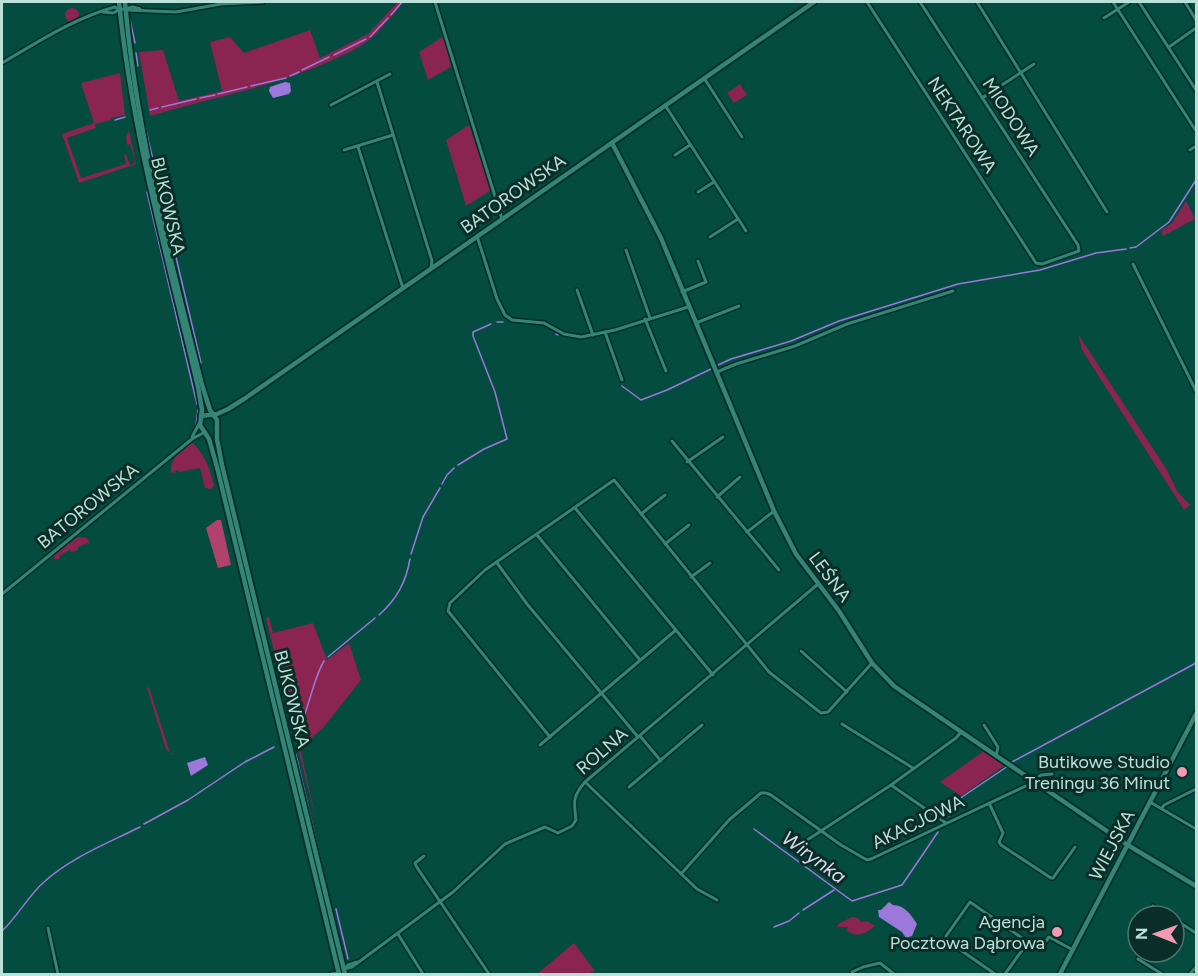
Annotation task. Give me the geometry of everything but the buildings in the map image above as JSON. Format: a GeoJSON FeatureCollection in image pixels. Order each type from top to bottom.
{"type":"FeatureCollection","features":[{"type":"Feature","properties":{"kind":"street","name":"BUKOWSKA"},"geometry":{"type":"LineString","coordinates":[[119,2],[138,138],[198,387],[201,416]]}},
{"type":"Feature","properties":{"kind":"street","name":"BUKOWSKA"},"geometry":{"type":"LineString","coordinates":[[125,2],[132,67],[147,154],[202,385],[212,414]]}},
{"type":"Feature","properties":{"kind":"street"},"geometry":{"type":"LineString","coordinates":[[101,12],[113,13],[133,7],[181,11],[221,4],[263,2]]}},
{"type":"Feature","properties":{"kind":"street"},"geometry":{"type":"LineString","coordinates":[[435,2],[502,219]]}},
{"type":"Feature","properties":{"kind":"street","name":"BATOROWSKA"},"geometry":{"type":"LineString","coordinates":[[212,414],[228,409],[403,288],[431,268],[435,262],[502,219],[814,2]]}},
{"type":"Feature","properties":{"kind":"street","name":"NEKTAROWA"},"geometry":{"type":"LineString","coordinates":[[867,2],[1036,263],[1042,264],[1064,258],[1079,251],[1079,247]]}},
{"type":"Feature","properties":{"kind":"street","name":"MIODOWA"},"geometry":{"type":"LineString","coordinates":[[920,2],[1079,247]]}},
{"type":"Feature","properties":{"kind":"street"},"geometry":{"type":"LineString","coordinates":[[977,2],[1107,212]]}},
{"type":"Feature","properties":{"kind":"street"},"geometry":{"type":"LineString","coordinates":[[1113,2],[1197,131]]}},
{"type":"Feature","properties":{"kind":"street"},"geometry":{"type":"LineString","coordinates":[[1104,18],[1130,2]]}},
{"type":"Feature","properties":{"kind":"street"},"geometry":{"type":"LineString","coordinates":[[1139,2],[1197,90]]}},
{"type":"Feature","properties":{"kind":"street"},"geometry":{"type":"LineString","coordinates":[[1185,2],[1197,20]]}},
{"type":"Feature","properties":{"kind":"street"},"geometry":{"type":"LineString","coordinates":[[2,63],[60,29],[115,7],[120,10]]}},
{"type":"Feature","properties":{"kind":"street"},"geometry":{"type":"LineString","coordinates":[[113,13],[120,20]]}},
{"type":"Feature","properties":{"kind":"street"},"geometry":{"type":"LineString","coordinates":[[1169,47],[1197,28]]}},
{"type":"Feature","properties":{"kind":"street"},"geometry":{"type":"LineString","coordinates":[[982,98],[1034,64]]}},
{"type":"Feature","properties":{"kind":"street"},"geometry":{"type":"LineString","coordinates":[[331,105],[390,74]]}},
{"type":"Feature","properties":{"kind":"street"},"geometry":{"type":"LineString","coordinates":[[704,78],[742,137]]}},
{"type":"Feature","properties":{"kind":"street"},"geometry":{"type":"LineString","coordinates":[[377,82],[435,262]]}},
{"type":"Feature","properties":{"kind":"street"},"geometry":{"type":"LineString","coordinates":[[665,105],[746,231]]}},
{"type":"Feature","properties":{"kind":"street"},"geometry":{"type":"LineString","coordinates":[[344,150],[393,135]]}},
{"type":"Feature","properties":{"kind":"street","name":"LEŚNA"},"geometry":{"type":"LineString","coordinates":[[612,143],[661,238],[774,511],[796,554],[872,663],[894,686],[961,732],[1128,845],[1197,886]]}},
{"type":"Feature","properties":{"kind":"street"},"geometry":{"type":"LineString","coordinates":[[675,155],[690,145]]}},
{"type":"Feature","properties":{"kind":"street"},"geometry":{"type":"LineString","coordinates":[[1190,150],[1197,146]]}},
{"type":"Feature","properties":{"kind":"street"},"geometry":{"type":"LineString","coordinates":[[358,147],[403,288]]}},
{"type":"Feature","properties":{"kind":"street"},"geometry":{"type":"LineString","coordinates":[[698,192],[714,182]]}},
{"type":"Feature","properties":{"kind":"street"},"geometry":{"type":"LineString","coordinates":[[710,237],[738,219]]}},
{"type":"Feature","properties":{"kind":"street"},"geometry":{"type":"LineString","coordinates":[[477,236],[497,299],[508,319],[544,323],[572,336],[593,335],[688,307]]}},
{"type":"Feature","properties":{"kind":"street"},"geometry":{"type":"LineString","coordinates":[[626,250],[666,371]]}},
{"type":"Feature","properties":{"kind":"street"},"geometry":{"type":"LineString","coordinates":[[682,292],[706,282],[698,261]]}},
{"type":"Feature","properties":{"kind":"street"},"geometry":{"type":"LineString","coordinates":[[1133,264],[1197,391]]}},
{"type":"Feature","properties":{"kind":"street"},"geometry":{"type":"LineString","coordinates":[[577,290],[593,335]]}},
{"type":"Feature","properties":{"kind":"street"},"geometry":{"type":"LineString","coordinates":[[715,373],[736,364],[795,346],[847,324],[953,291]]}},
{"type":"Feature","properties":{"kind":"street"},"geometry":{"type":"LineString","coordinates":[[695,323],[739,306]]}},
{"type":"Feature","properties":{"kind":"street"},"geometry":{"type":"LineString","coordinates":[[605,332],[622,380]]}},
{"type":"Feature","properties":{"kind":"street","name":"BATOROWSKA"},"geometry":{"type":"LineString","coordinates":[[217,426],[228,409]]}},
{"type":"Feature","properties":{"kind":"street"},"geometry":{"type":"LineString","coordinates":[[212,414],[217,420],[217,426],[214,432],[205,432],[200,423],[201,416],[212,414]]}},
{"type":"Feature","properties":{"kind":"street","name":"BATOROWSKA"},"geometry":{"type":"LineString","coordinates":[[192,439],[200,423]]}},
{"type":"Feature","properties":{"kind":"street","name":"BUKOWSKA"},"geometry":{"type":"LineString","coordinates":[[217,426],[217,439],[224,476],[345,972]]}},
{"type":"Feature","properties":{"kind":"street","name":"BUKOWSKA"},"geometry":{"type":"LineString","coordinates":[[205,432],[220,481],[338,974]]}},
{"type":"Feature","properties":{"kind":"street","name":"BATOROWSKA"},"geometry":{"type":"LineString","coordinates":[[2,594],[192,439],[205,432]]}},
{"type":"Feature","properties":{"kind":"street"},"geometry":{"type":"LineString","coordinates":[[687,462],[723,437]]}},
{"type":"Feature","properties":{"kind":"street"},"geometry":{"type":"LineString","coordinates":[[672,441],[687,462],[779,570]]}},
{"type":"Feature","properties":{"kind":"street"},"geometry":{"type":"LineString","coordinates":[[717,497],[740,477]]}},
{"type":"Feature","properties":{"kind":"street"},"geometry":{"type":"LineString","coordinates":[[550,737],[448,611],[450,603],[485,570],[537,536],[614,480],[769,672],[821,713],[828,712],[872,663]]}},
{"type":"Feature","properties":{"kind":"street"},"geometry":{"type":"LineString","coordinates":[[641,514],[665,495]]}},
{"type":"Feature","properties":{"kind":"street"},"geometry":{"type":"LineString","coordinates":[[575,508],[712,675]]}},
{"type":"Feature","properties":{"kind":"street"},"geometry":{"type":"LineString","coordinates":[[747,532],[774,511]]}},
{"type":"Feature","properties":{"kind":"street"},"geometry":{"type":"LineString","coordinates":[[665,544],[689,525]]}},
{"type":"Feature","properties":{"kind":"street"},"geometry":{"type":"LineString","coordinates":[[537,536],[640,660]]}},
{"type":"Feature","properties":{"kind":"street"},"geometry":{"type":"LineString","coordinates":[[497,563],[527,604],[661,761]]}},
{"type":"Feature","properties":{"kind":"street"},"geometry":{"type":"LineString","coordinates":[[691,577],[710,563]]}},
{"type":"Feature","properties":{"kind":"street","name":"ROLNA"},"geometry":{"type":"LineString","coordinates":[[338,974],[345,972],[350,964],[398,934],[440,902],[505,844],[545,827],[558,833],[572,826],[576,820],[573,805],[575,797],[585,782],[818,584]]}},
{"type":"Feature","properties":{"kind":"street"},"geometry":{"type":"LineString","coordinates":[[540,745],[676,630]]}},
{"type":"Feature","properties":{"kind":"street"},"geometry":{"type":"LineString","coordinates":[[801,651],[847,692]]}},
{"type":"Feature","properties":{"kind":"street","name":"WIEJSKA"},"geometry":{"type":"LineString","coordinates":[[1060,975],[1197,714]]}},
{"type":"Feature","properties":{"kind":"street"},"geometry":{"type":"LineString","coordinates":[[842,724],[913,768]]}},
{"type":"Feature","properties":{"kind":"street"},"geometry":{"type":"LineString","coordinates":[[629,787],[702,725]]}},
{"type":"Feature","properties":{"kind":"street"},"geometry":{"type":"LineString","coordinates":[[984,725],[998,747],[996,756]]}},
{"type":"Feature","properties":{"kind":"street"},"geometry":{"type":"LineString","coordinates":[[798,846],[891,785],[961,732]]}},
{"type":"Feature","properties":{"kind":"street","name":"AKACJOWA"},"geometry":{"type":"LineString","coordinates":[[681,874],[729,820],[760,793],[771,795],[841,845],[867,860],[989,803],[1041,775],[1052,774]]}},
{"type":"Feature","properties":{"kind":"street"},"geometry":{"type":"LineString","coordinates":[[585,782],[697,889],[717,900]]}},
{"type":"Feature","properties":{"kind":"street"},"geometry":{"type":"LineString","coordinates":[[891,785],[946,823]]}},
{"type":"Feature","properties":{"kind":"street"},"geometry":{"type":"LineString","coordinates":[[1162,808],[1197,789]]}},
{"type":"Feature","properties":{"kind":"street"},"geometry":{"type":"LineString","coordinates":[[1150,802],[1197,829]]}},
{"type":"Feature","properties":{"kind":"street"},"geometry":{"type":"LineString","coordinates":[[989,803],[1003,833],[999,842],[1001,845],[1051,878],[1075,848]]}},
{"type":"Feature","properties":{"kind":"street"},"geometry":{"type":"LineString","coordinates":[[424,856],[415,863],[489,975]]}},
{"type":"Feature","properties":{"kind":"street"},"geometry":{"type":"LineString","coordinates":[[995,975],[946,940],[946,936],[970,902],[1035,948],[1041,948],[1049,937],[1073,950]]}},
{"type":"Feature","properties":{"kind":"street"},"geometry":{"type":"LineString","coordinates":[[48,928],[58,975]]}},
{"type":"Feature","properties":{"kind":"street"},"geometry":{"type":"LineString","coordinates":[[398,934],[423,975]]}},
{"type":"Feature","properties":{"kind":"street"},"geometry":{"type":"LineString","coordinates":[[1005,975],[1028,942]]}},
{"type":"Feature","properties":{"kind":"street"},"geometry":{"type":"LineString","coordinates":[[852,972],[880,963],[894,975]]}},
{"type":"Feature","properties":{"kind":"street"},"geometry":{"type":"LineString","coordinates":[[1146,964],[1162,975]]}},
{"type":"Feature","properties":{"kind":"street"},"geometry":{"type":"LineString","coordinates":[[1190,975],[1197,967]]}},
{"type":"Feature","properties":{"kind":"street"},"geometry":{"type":"LineString","coordinates":[[331,975],[338,974]]}},
{"type":"Feature","properties":{"kind":"shaded area"},"geometry":{"type":"Polygon","coordinates":[[[398,2],[404,2],[375,35],[343,55],[283,79],[150,116],[139,52],[163,50],[179,101],[222,91],[210,42],[230,37],[244,53],[310,30],[320,58],[368,34],[398,2]]]}},
{"type":"Feature","properties":{"kind":"shaded area"},"geometry":{"type":"Polygon","coordinates":[[[72,8],[77,10],[79,15],[77,20],[72,22],[67,20],[65,15],[67,10],[72,8]]]}},
{"type":"Feature","properties":{"kind":"shaded area"},"geometry":{"type":"Polygon","coordinates":[[[444,36],[451,67],[428,80],[419,52],[444,36]]]}},
{"type":"Feature","properties":{"kind":"shaded area"},"geometry":{"type":"Polygon","coordinates":[[[120,73],[125,115],[95,124],[96,128],[67,138],[81,178],[126,164],[124,155],[126,154],[130,165],[133,164],[135,161],[126,138],[129,130],[136,164],[79,183],[62,134],[94,123],[81,83],[120,73]]]}},
{"type":"Feature","properties":{"kind":"shaded area"},"geometry":{"type":"Polygon","coordinates":[[[285,82],[290,83],[289,94],[273,98],[269,91],[270,87],[285,82]]]}},
{"type":"Feature","properties":{"kind":"shaded area"},"geometry":{"type":"Polygon","coordinates":[[[740,84],[747,95],[734,103],[727,93],[740,84]]]}},
{"type":"Feature","properties":{"kind":"shaded area"},"geometry":{"type":"Polygon","coordinates":[[[469,125],[491,190],[466,206],[446,140],[469,125]]]}},
{"type":"Feature","properties":{"kind":"shaded area"},"geometry":{"type":"Polygon","coordinates":[[[1186,201],[1195,219],[1163,236],[1161,231],[1172,223],[1186,201]]]}},
{"type":"Feature","properties":{"kind":"shaded area"},"geometry":{"type":"Polygon","coordinates":[[[1078,334],[1167,470],[1177,491],[1190,505],[1184,510],[1082,350],[1078,334]]]}},
{"type":"Feature","properties":{"kind":"shaded area"},"geometry":{"type":"Polygon","coordinates":[[[193,443],[201,452],[209,468],[214,486],[211,489],[205,488],[200,468],[171,472],[174,458],[193,443]]]}},
{"type":"Feature","properties":{"kind":"shaded area"},"geometry":{"type":"Polygon","coordinates":[[[217,520],[221,520],[231,565],[218,568],[206,528],[217,520]]]}},
{"type":"Feature","properties":{"kind":"shaded area"},"geometry":{"type":"Polygon","coordinates":[[[78,537],[87,538],[90,545],[88,543],[72,552],[70,550],[59,556],[60,559],[54,559],[53,556],[78,537]]]}},
{"type":"Feature","properties":{"kind":"shaded area"},"geometry":{"type":"Polygon","coordinates":[[[269,617],[273,633],[313,623],[327,660],[349,643],[361,680],[323,728],[300,748],[317,823],[298,749],[305,736],[293,730],[266,618],[269,617]]]}},
{"type":"Feature","properties":{"kind":"shaded area"},"geometry":{"type":"Polygon","coordinates":[[[149,687],[170,752],[166,749],[147,688],[149,687]]]}},
{"type":"Feature","properties":{"kind":"shaded area"},"geometry":{"type":"Polygon","coordinates":[[[984,751],[1005,765],[961,796],[940,782],[984,751]]]}},
{"type":"Feature","properties":{"kind":"shaded area"},"geometry":{"type":"Polygon","coordinates":[[[205,757],[208,765],[191,776],[187,763],[205,757]]]}},
{"type":"Feature","properties":{"kind":"shaded area"},"geometry":{"type":"Polygon","coordinates":[[[889,902],[904,909],[915,921],[917,924],[912,936],[906,938],[902,932],[879,917],[878,910],[889,902]]]}},
{"type":"Feature","properties":{"kind":"shaded area"},"geometry":{"type":"Polygon","coordinates":[[[852,917],[875,926],[858,935],[847,931],[848,927],[837,927],[838,924],[852,917]]]}},
{"type":"Feature","properties":{"kind":"shaded area"},"geometry":{"type":"Polygon","coordinates":[[[574,943],[595,971],[586,974],[537,974],[574,943]]]}},
{"type":"Feature","properties":{"kind":"waterway"},"geometry":{"type":"LineString","coordinates":[[391,15],[402,2]]}},
{"type":"Feature","properties":{"kind":"waterway"},"geometry":{"type":"LineString","coordinates":[[370,37],[388,18]]}},
{"type":"Feature","properties":{"kind":"waterway"},"geometry":{"type":"LineString","coordinates":[[130,20],[135,43]]}},
{"type":"Feature","properties":{"kind":"waterway"},"geometry":{"type":"LineString","coordinates":[[334,55],[366,39]]}},
{"type":"Feature","properties":{"kind":"waterway"},"geometry":{"type":"LineString","coordinates":[[136,53],[138,66]]}},
{"type":"Feature","properties":{"kind":"waterway"},"geometry":{"type":"LineString","coordinates":[[302,70],[329,57]]}},
{"type":"Feature","properties":{"kind":"waterway"},"geometry":{"type":"LineString","coordinates":[[290,76],[299,72]]}},
{"type":"Feature","properties":{"kind":"waterway"},"geometry":{"type":"LineString","coordinates":[[251,86],[286,78]]}},
{"type":"Feature","properties":{"kind":"waterway"},"geometry":{"type":"LineString","coordinates":[[218,94],[247,87]]}},
{"type":"Feature","properties":{"kind":"waterway"},"geometry":{"type":"LineString","coordinates":[[200,98],[215,95]]}},
{"type":"Feature","properties":{"kind":"waterway"},"geometry":{"type":"LineString","coordinates":[[162,107],[196,99]]}},
{"type":"Feature","properties":{"kind":"waterway"},"geometry":{"type":"LineString","coordinates":[[150,110],[158,108]]}},
{"type":"Feature","properties":{"kind":"waterway"},"geometry":{"type":"LineString","coordinates":[[115,120],[125,117]]}},
{"type":"Feature","properties":{"kind":"waterway"},"geometry":{"type":"LineString","coordinates":[[145,126],[201,363]]}},
{"type":"Feature","properties":{"kind":"waterway"},"geometry":{"type":"LineString","coordinates":[[1130,248],[1136,247],[1169,222],[1196,180]]}},
{"type":"Feature","properties":{"kind":"waterway"},"geometry":{"type":"LineString","coordinates":[[147,192],[197,404]]}},
{"type":"Feature","properties":{"kind":"waterway"},"geometry":{"type":"LineString","coordinates":[[716,366],[731,359],[791,341],[839,321],[958,284],[1040,270],[1096,253],[1126,249]]}},
{"type":"Feature","properties":{"kind":"waterway"},"geometry":{"type":"LineString","coordinates":[[497,322],[503,322]]}},
{"type":"Feature","properties":{"kind":"waterway"},"geometry":{"type":"LineString","coordinates":[[458,465],[484,449],[507,439],[495,392],[473,336],[473,332],[491,324]]}},
{"type":"Feature","properties":{"kind":"waterway"},"geometry":{"type":"LineString","coordinates":[[622,386],[641,400],[711,369]]}},
{"type":"Feature","properties":{"kind":"waterway"},"geometry":{"type":"LineString","coordinates":[[196,425],[198,410]]}},
{"type":"Feature","properties":{"kind":"waterway"},"geometry":{"type":"LineString","coordinates":[[442,484],[454,468]]}},
{"type":"Feature","properties":{"kind":"waterway"},"geometry":{"type":"LineString","coordinates":[[411,554],[423,517],[440,488]]}},
{"type":"Feature","properties":{"kind":"waterway"},"geometry":{"type":"LineString","coordinates":[[379,615],[400,590],[410,559]]}},
{"type":"Feature","properties":{"kind":"waterway"},"geometry":{"type":"LineString","coordinates":[[328,657],[375,618]]}},
{"type":"Feature","properties":{"kind":"waterway"},"geometry":{"type":"LineString","coordinates":[[296,731],[324,661]]}},
{"type":"Feature","properties":{"kind":"waterway","name":"Wirynka"},"geometry":{"type":"LineString","coordinates":[[1012,762],[1196,663]]}},
{"type":"Feature","properties":{"kind":"waterway"},"geometry":{"type":"LineString","coordinates":[[144,824],[188,800],[245,762],[274,747]]}},
{"type":"Feature","properties":{"kind":"waterway"},"geometry":{"type":"LineString","coordinates":[[296,755],[326,883]]}},
{"type":"Feature","properties":{"kind":"waterway","name":"Wirynka"},"geometry":{"type":"LineString","coordinates":[[949,816],[962,797],[1008,766]]}},
{"type":"Feature","properties":{"kind":"waterway"},"geometry":{"type":"LineString","coordinates":[[2,931],[38,888],[54,873],[140,827]]}},
{"type":"Feature","properties":{"kind":"waterway","name":"Wirynka"},"geometry":{"type":"LineString","coordinates":[[754,829],[852,901],[902,885],[938,832]]}},
{"type":"Feature","properties":{"kind":"waterway"},"geometry":{"type":"LineString","coordinates":[[803,910],[834,890]]}},
{"type":"Feature","properties":{"kind":"waterway"},"geometry":{"type":"LineString","coordinates":[[336,909],[348,959]]}},
{"type":"Feature","properties":{"kind":"waterway"},"geometry":{"type":"LineString","coordinates":[[774,927],[789,921],[799,913]]}},
{"type":"Feature","properties":{"kind":"place","name":"Butikowe Studio Treningu 36 Minut"},"geometry":{"type":"Point","coordinates":[1182,772]}},
{"type":"Feature","properties":{"kind":"place","name":"Agencja Pocztowa Dąbrowa"},"geometry":{"type":"Point","coordinates":[1057,932]}}]}
